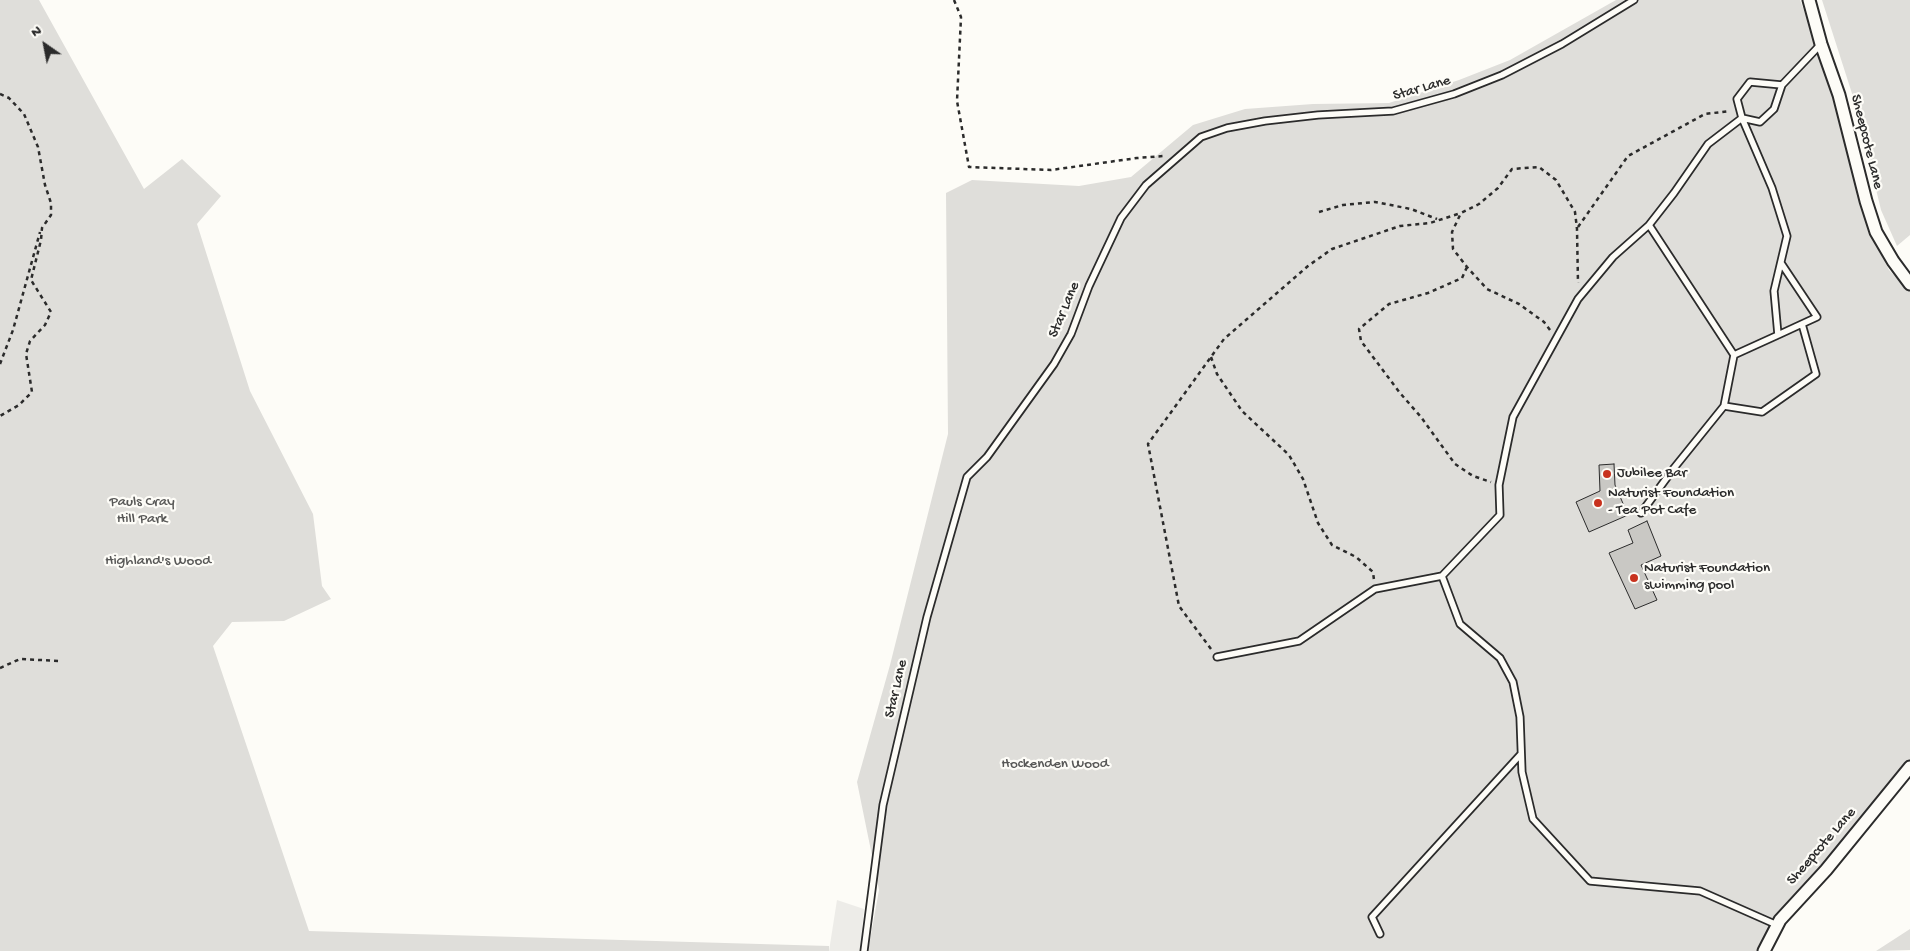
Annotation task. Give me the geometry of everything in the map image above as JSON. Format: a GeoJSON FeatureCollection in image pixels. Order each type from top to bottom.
{"type":"FeatureCollection","features":[{"type":"Feature","properties":{"kind":"street","name":"Sheepcote Lane"},"geometry":{"type":"LineString","coordinates":[[1809,0],[1820,44],[1839,95],[1866,201],[1876,232],[1893,261],[1910,284]]}},
{"type":"Feature","properties":{"kind":"street","name":"Sheepcote Lane"},"geometry":{"type":"LineString","coordinates":[[1764,951],[1777,925],[1797,899],[1826,870],[1910,767]]}},
{"type":"Feature","properties":{"kind":"lane","name":"Star Lane"},"geometry":{"type":"LineString","coordinates":[[864,951],[883,805],[927,617],[967,477],[987,457],[1054,364],[1071,334],[1088,286],[1121,218],[1146,185],[1201,136],[1228,128],[1265,121],[1318,115],[1393,111],[1454,94],[1502,75],[1562,44],[1634,0]]}},
{"type":"Feature","properties":{"kind":"lane"},"geometry":{"type":"LineString","coordinates":[[1217,657],[1299,641],[1375,588],[1442,576],[1500,516],[1499,485],[1513,417],[1558,339],[1578,299],[1613,257],[1649,226],[1708,144],[1742,118],[1760,122],[1774,109],[1782,85],[1820,44]]}},
{"type":"Feature","properties":{"kind":"lane"},"geometry":{"type":"LineString","coordinates":[[1778,335],[1774,290],[1787,236],[1772,188],[1742,118],[1737,99],[1750,82],[1782,85]]}},
{"type":"Feature","properties":{"kind":"lane"},"geometry":{"type":"LineString","coordinates":[[1641,512],[1724,406],[1734,355],[1649,226]]}},
{"type":"Feature","properties":{"kind":"lane"},"geometry":{"type":"LineString","coordinates":[[1734,355],[1817,317],[1782,263]]}},
{"type":"Feature","properties":{"kind":"lane"},"geometry":{"type":"LineString","coordinates":[[1724,406],[1762,412],[1816,374],[1802,324]]}},
{"type":"Feature","properties":{"kind":"lane"},"geometry":{"type":"LineString","coordinates":[[1442,576],[1460,624],[1500,658],[1513,682],[1520,717],[1522,772],[1533,819],[1590,881],[1700,891],[1777,925]]}},
{"type":"Feature","properties":{"kind":"lane"},"geometry":{"type":"LineString","coordinates":[[1380,934],[1372,918],[1521,754]]}},
{"type":"Feature","properties":{"kind":"path"},"geometry":{"type":"LineString","coordinates":[[954,0],[961,17],[957,102],[969,166],[1051,170],[1137,158],[1178,155]]}},
{"type":"Feature","properties":{"kind":"path"},"geometry":{"type":"LineString","coordinates":[[0,94],[9,98],[24,114],[38,147],[45,185],[51,203],[51,215],[42,228],[13,330],[0,364]]}},
{"type":"Feature","properties":{"kind":"path"},"geometry":{"type":"LineString","coordinates":[[1577,229],[1628,156],[1705,114],[1740,110]]}},
{"type":"Feature","properties":{"kind":"path"},"geometry":{"type":"LineString","coordinates":[[1217,657],[1179,606],[1148,444],[1224,339],[1308,266],[1332,249],[1400,226],[1430,223],[1461,213],[1478,204],[1498,188],[1512,169],[1539,167],[1556,180],[1575,212],[1578,299]]}},
{"type":"Feature","properties":{"kind":"path"},"geometry":{"type":"LineString","coordinates":[[1320,212],[1343,205],[1375,202],[1411,209],[1439,220]]}},
{"type":"Feature","properties":{"kind":"path"},"geometry":{"type":"LineString","coordinates":[[1461,213],[1452,232],[1453,249],[1487,289],[1519,304],[1544,322],[1558,339]]}},
{"type":"Feature","properties":{"kind":"path"},"geometry":{"type":"LineString","coordinates":[[0,416],[19,405],[32,392],[26,354],[30,341],[45,325],[51,312],[31,280],[41,240],[42,228]]}},
{"type":"Feature","properties":{"kind":"path"},"geometry":{"type":"LineString","coordinates":[[1467,267],[1462,278],[1449,285],[1389,304],[1359,329],[1361,341],[1400,393],[1421,417],[1455,464],[1473,476],[1499,485]]}},
{"type":"Feature","properties":{"kind":"path"},"geometry":{"type":"LineString","coordinates":[[1211,357],[1217,374],[1242,411],[1288,455],[1302,478],[1318,523],[1332,545],[1356,557],[1374,572],[1375,588]]}},
{"type":"Feature","properties":{"kind":"path"},"geometry":{"type":"LineString","coordinates":[[0,668],[20,659],[60,661]]}},
{"type":"Feature","properties":{"kind":"shaded area"},"geometry":{"type":"Polygon","coordinates":[[[837,900],[864,909],[860,951],[829,951],[837,900]]]}},
{"type":"Feature","properties":{"kind":"green space","name":"Pauls Cray Hill Park"},"geometry":{"type":"Polygon","coordinates":[[[0,0],[39,0],[144,189],[182,159],[221,196],[197,224],[250,391],[313,514],[322,586],[331,599],[284,621],[232,622],[213,646],[309,931],[829,946],[829,951],[0,951],[0,0]]]}},
{"type":"Feature","properties":{"kind":"green space","name":"Hockenden Wood"},"geometry":{"type":"Polygon","coordinates":[[[1616,0],[1800,0],[1837,98],[1871,234],[1889,270],[1910,292],[1910,766],[1763,951],[868,951],[879,890],[857,782],[890,665],[948,434],[946,193],[972,180],[1079,186],[1131,177],[1193,125],[1245,109],[1313,104],[1389,103],[1459,80],[1510,60],[1616,0]]]}},
{"type":"Feature","properties":{"kind":"green space"},"geometry":{"type":"Polygon","coordinates":[[[1822,0],[1910,0],[1910,235],[1897,246],[1881,210],[1856,106],[1822,0]]]}},
{"type":"Feature","properties":{"kind":"green space"},"geometry":{"type":"Polygon","coordinates":[[[1910,929],[1910,950],[1876,951],[1910,929]]]}},
{"type":"Feature","properties":{"kind":"building"},"geometry":{"type":"Polygon","coordinates":[[[1614,464],[1615,485],[1628,515],[1589,532],[1576,502],[1600,491],[1599,465],[1614,464]]]}},
{"type":"Feature","properties":{"kind":"building"},"geometry":{"type":"Polygon","coordinates":[[[1647,521],[1661,556],[1641,565],[1657,600],[1635,609],[1609,553],[1633,543],[1628,530],[1647,521]]]}},
{"type":"Feature","properties":{"kind":"place","name":"Jubilee Bar"},"geometry":{"type":"Point","coordinates":[1607,474]}},
{"type":"Feature","properties":{"kind":"place","name":"Naturist Foundation - Tea Pot Cafe"},"geometry":{"type":"Point","coordinates":[1598,503]}},
{"type":"Feature","properties":{"kind":"place","name":"Naturist Foundation swimming pool"},"geometry":{"type":"Point","coordinates":[1634,578]}},
{"type":"Feature","properties":{"kind":"park label","name":"Highland's Wood"},"geometry":{"type":"Point","coordinates":[158,562]}}]}
